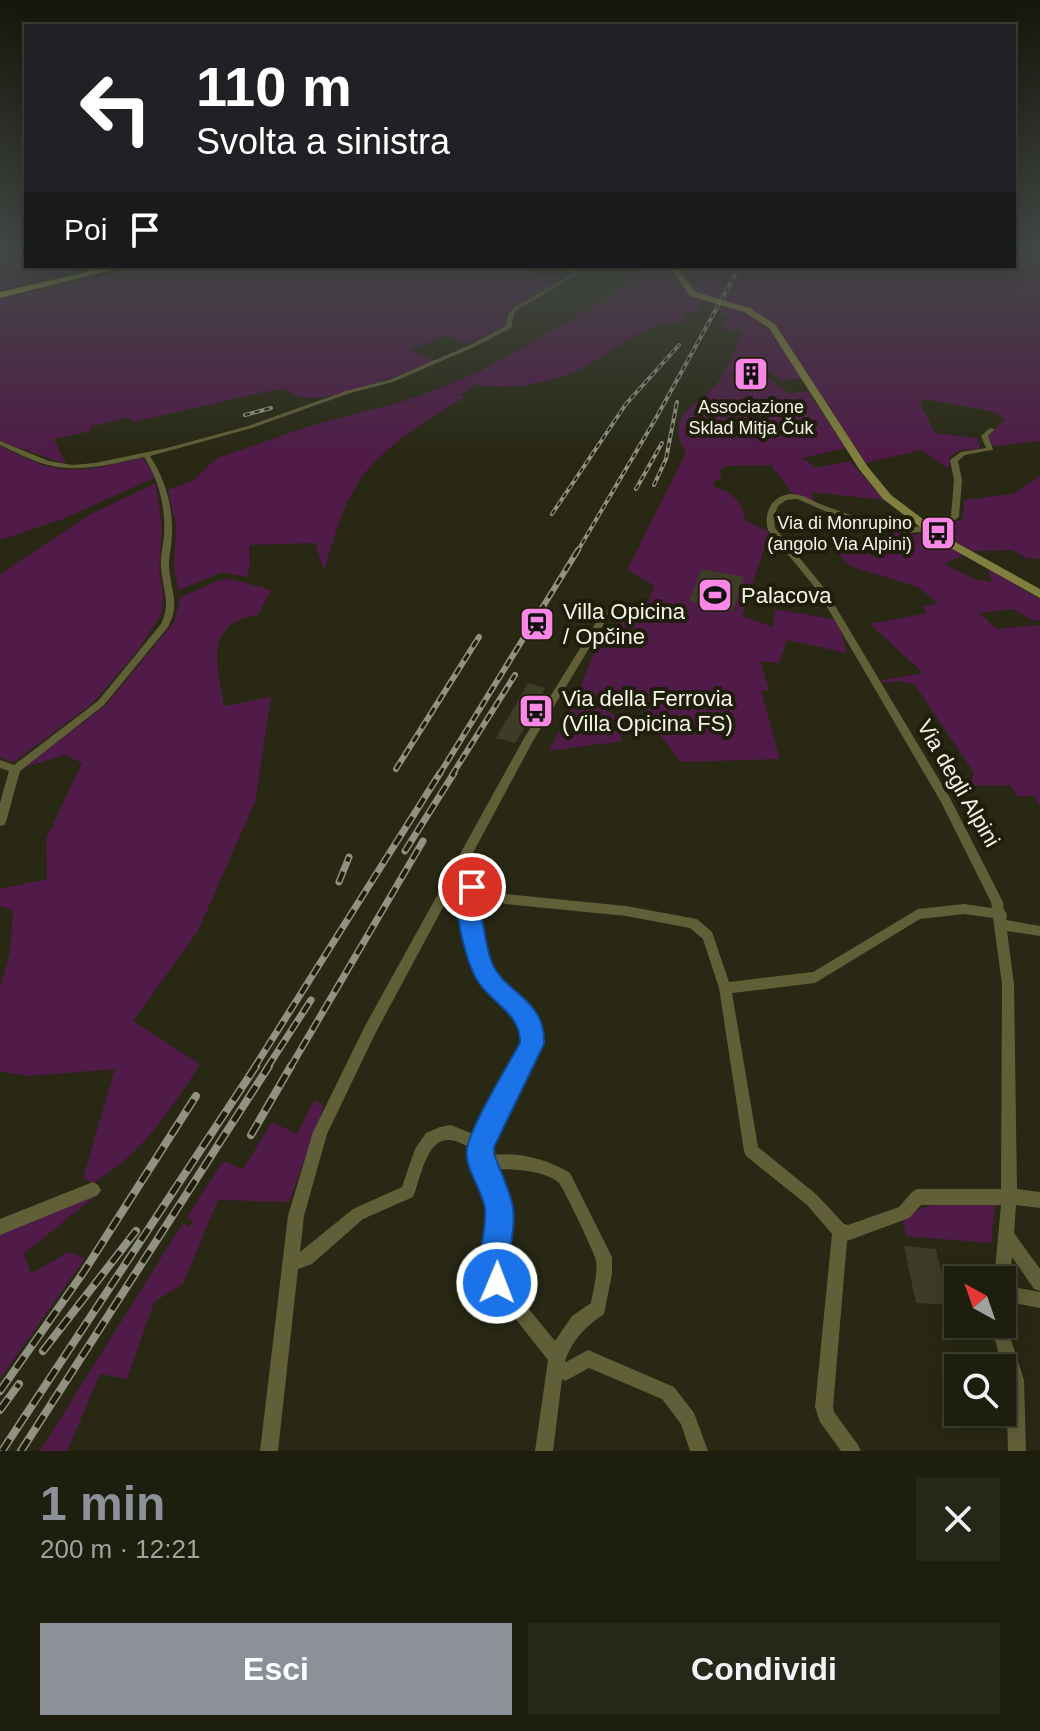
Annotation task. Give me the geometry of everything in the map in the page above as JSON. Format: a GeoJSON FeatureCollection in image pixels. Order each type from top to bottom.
{"type":"FeatureCollection","features":[{"type":"Feature","properties":{"kind":"main road"},"geometry":{"type":"LineString","coordinates":[[761,319],[772,326],[872,480],[893,502],[927,529],[1040,594]]}},
{"type":"Feature","properties":{"kind":"street"},"geometry":{"type":"LineString","coordinates":[[0,443],[47,463],[72,467],[146,455],[250,427],[418,371],[509,327],[511,319]]}},
{"type":"Feature","properties":{"kind":"street"},"geometry":{"type":"LineString","coordinates":[[927,529],[955,517],[958,480],[954,460],[963,453],[990,449],[984,436],[992,429]]}},
{"type":"Feature","properties":{"kind":"street"},"geometry":{"type":"LineString","coordinates":[[0,822],[15,769],[101,703],[165,625],[172,612],[173,597],[165,564],[168,533],[164,501],[157,469],[146,455]]}},
{"type":"Feature","properties":{"kind":"street","name":"Via degli Alpini"},"geometry":{"type":"LineString","coordinates":[[927,529],[914,532],[893,528],[794,496],[780,500],[772,508],[768,521],[821,589],[852,641],[960,826],[990,885],[1002,920],[1008,984],[1009,1198],[1003,1266]]}},
{"type":"Feature","properties":{"kind":"street"},"geometry":{"type":"LineString","coordinates":[[269,1451],[290,1264],[304,1181],[333,1102],[528,740],[607,612]]}},
{"type":"Feature","properties":{"kind":"street"},"geometry":{"type":"LineString","coordinates":[[0,764],[15,769]]}},
{"type":"Feature","properties":{"kind":"street"},"geometry":{"type":"LineString","coordinates":[[453,879],[505,899],[626,911],[693,923],[708,936],[725,988],[751,1151],[812,1200],[840,1231],[848,1233],[904,1213],[917,1197],[1040,1200]]}},
{"type":"Feature","properties":{"kind":"street"},"geometry":{"type":"LineString","coordinates":[[472,887],[468,896],[481,965],[488,978],[523,1011],[532,1033],[532,1044],[481,1145],[500,1217],[493,1277],[565,1372],[588,1359],[668,1393],[688,1419],[699,1451]]}},
{"type":"Feature","properties":{"kind":"street"},"geometry":{"type":"LineString","coordinates":[[725,988],[815,977],[918,914],[964,909],[1040,931]]}},
{"type":"Feature","properties":{"kind":"street"},"geometry":{"type":"LineString","coordinates":[[290,1264],[306,1258],[358,1214],[408,1192],[416,1158],[433,1138],[451,1132],[481,1145]]}},
{"type":"Feature","properties":{"kind":"street"},"geometry":{"type":"LineString","coordinates":[[484,1163],[497,1161],[531,1166],[565,1178],[604,1257],[598,1308],[578,1322],[556,1361],[544,1451]]}},
{"type":"Feature","properties":{"kind":"street"},"geometry":{"type":"LineString","coordinates":[[0,1227],[93,1190]]}},
{"type":"Feature","properties":{"kind":"street"},"geometry":{"type":"LineString","coordinates":[[840,1231],[824,1407],[826,1416],[852,1451]]}},
{"type":"Feature","properties":{"kind":"street"},"geometry":{"type":"LineString","coordinates":[[1006,1235],[1040,1283]]}},
{"type":"Feature","properties":{"kind":"street"},"geometry":{"type":"LineString","coordinates":[[1016,1298],[1040,1300]]}},
{"type":"Feature","properties":{"kind":"street"},"geometry":{"type":"LineString","coordinates":[[1003,1338],[1015,1380],[1017,1451]]}},
{"type":"Feature","properties":{"kind":"shaded area"},"geometry":{"type":"Polygon","coordinates":[[[0,319],[506,319],[506,326],[470,344],[443,336],[410,350],[435,361],[349,392],[314,398],[298,396],[283,388],[133,422],[130,417],[90,427],[91,431],[54,439],[66,464],[0,441],[0,319]]]}},
{"type":"Feature","properties":{"kind":"shaded area"},"geometry":{"type":"Polygon","coordinates":[[[573,319],[684,319],[684,322],[671,322],[646,330],[585,367],[560,377],[516,386],[476,384],[460,395],[466,397],[407,434],[367,471],[342,515],[324,571],[315,543],[249,545],[247,577],[223,572],[179,590],[174,568],[176,525],[168,490],[192,481],[217,458],[313,425],[415,398],[481,371],[573,319]]]}},
{"type":"Feature","properties":{"kind":"shaded area"},"geometry":{"type":"Polygon","coordinates":[[[726,319],[754,319],[771,333],[802,378],[782,381],[760,366],[730,375],[742,382],[770,378],[789,394],[807,391],[846,448],[803,458],[816,468],[850,461],[884,500],[811,492],[815,501],[792,493],[771,465],[725,466],[719,471],[722,478],[715,480],[712,486],[734,498],[745,520],[767,531],[784,548],[764,549],[742,616],[773,627],[775,609],[838,620],[847,653],[787,640],[779,663],[760,661],[769,690],[761,691],[780,759],[681,762],[652,725],[636,693],[609,698],[606,710],[614,715],[622,741],[549,751],[574,702],[596,648],[606,648],[625,616],[641,616],[655,586],[627,570],[639,547],[642,547],[640,544],[686,453],[678,427],[681,418],[721,378],[742,332],[720,328],[726,319]]]}},
{"type":"Feature","properties":{"kind":"shaded area"},"geometry":{"type":"Polygon","coordinates":[[[767,319],[1040,319],[1040,441],[993,446],[988,437],[1005,419],[992,411],[923,399],[920,403],[935,433],[977,438],[980,449],[960,450],[950,456],[949,469],[921,450],[866,463],[772,321],[767,319]]]}},
{"type":"Feature","properties":{"kind":"shaded area"},"geometry":{"type":"Polygon","coordinates":[[[0,446],[58,469],[94,468],[141,458],[151,467],[154,478],[65,518],[0,540],[0,446]]]}},
{"type":"Feature","properties":{"kind":"shaded area"},"geometry":{"type":"Polygon","coordinates":[[[1040,476],[1040,559],[1026,558],[1012,550],[971,551],[937,530],[963,518],[964,500],[1013,494],[1040,476]]]}},
{"type":"Feature","properties":{"kind":"shaded area"},"geometry":{"type":"Polygon","coordinates":[[[156,483],[162,529],[159,569],[162,613],[139,649],[93,703],[14,762],[0,758],[0,574],[91,514],[156,483]]]}},
{"type":"Feature","properties":{"kind":"shaded area"},"geometry":{"type":"Polygon","coordinates":[[[894,530],[914,535],[927,533],[964,555],[944,564],[975,579],[992,582],[988,569],[1040,599],[1040,620],[1034,621],[1013,609],[979,613],[997,629],[1040,625],[1040,806],[1034,796],[1017,796],[1010,785],[961,786],[972,779],[974,773],[915,685],[900,681],[882,683],[882,680],[923,673],[870,624],[927,613],[923,607],[938,603],[918,587],[850,566],[832,547],[836,542],[881,559],[891,545],[882,542],[894,530]]]}},
{"type":"Feature","properties":{"kind":"shaded area"},"geometry":{"type":"Polygon","coordinates":[[[231,579],[271,590],[258,615],[240,619],[228,627],[218,648],[217,662],[224,706],[271,697],[255,802],[198,931],[133,1021],[200,1064],[154,1130],[126,1159],[93,1183],[83,1178],[115,1069],[29,1076],[0,1071],[0,987],[10,953],[13,910],[0,906],[0,889],[47,879],[46,839],[82,763],[64,755],[23,768],[106,705],[174,622],[181,597],[220,580],[231,579]]]}},
{"type":"Feature","properties":{"kind":"shaded area"},"geometry":{"type":"Polygon","coordinates":[[[314,1100],[324,1106],[289,1202],[218,1200],[183,1284],[154,1302],[127,1379],[100,1374],[67,1451],[40,1451],[183,1223],[188,1227],[193,1221],[187,1217],[223,1161],[243,1169],[272,1122],[297,1134],[314,1100]]]}},
{"type":"Feature","properties":{"kind":"shaded area"},"geometry":{"type":"Polygon","coordinates":[[[100,1192],[24,1254],[31,1274],[68,1252],[85,1258],[0,1379],[0,1235],[100,1192]]]}},
{"type":"Feature","properties":{"kind":"shaded area"},"geometry":{"type":"Polygon","coordinates":[[[933,1205],[995,1205],[991,1243],[906,1236],[903,1220],[913,1211],[933,1205]]]}},
{"type":"Feature","properties":{"kind":"building","name":"Palacova"},"geometry":{"type":"Polygon","coordinates":[[[702,569],[744,577],[733,611],[689,601],[702,569]]]}},
{"type":"Feature","properties":{"kind":"building"},"geometry":{"type":"Polygon","coordinates":[[[528,683],[545,688],[525,727],[515,743],[496,738],[528,683]]]}},
{"type":"Feature","properties":{"kind":"building"},"geometry":{"type":"Polygon","coordinates":[[[904,1246],[936,1249],[944,1283],[944,1305],[916,1303],[904,1246]]]}},
{"type":"Feature","properties":{"kind":"railway"},"geometry":{"type":"LineString","coordinates":[[577,552],[711,319]]}},
{"type":"Feature","properties":{"kind":"railway"},"geometry":{"type":"LineString","coordinates":[[552,514],[626,404],[679,345]]}},
{"type":"Feature","properties":{"kind":"railway"},"geometry":{"type":"LineString","coordinates":[[654,485],[666,459],[677,402]]}},
{"type":"Feature","properties":{"kind":"railway"},"geometry":{"type":"LineString","coordinates":[[245,415],[271,408]]}},
{"type":"Feature","properties":{"kind":"railway"},"geometry":{"type":"LineString","coordinates":[[636,489],[662,443]]}},
{"type":"Feature","properties":{"kind":"railway"},"geometry":{"type":"LineString","coordinates":[[439,775],[578,550]]}},
{"type":"Feature","properties":{"kind":"railway"},"geometry":{"type":"LineString","coordinates":[[396,769],[479,637]]}},
{"type":"Feature","properties":{"kind":"railway"},"geometry":{"type":"LineString","coordinates":[[452,775],[515,675]]}},
{"type":"Feature","properties":{"kind":"railway"},"geometry":{"type":"LineString","coordinates":[[254,1068],[440,773]]}},
{"type":"Feature","properties":{"kind":"railway"},"geometry":{"type":"LineString","coordinates":[[405,851],[454,773]]}},
{"type":"Feature","properties":{"kind":"railway"},"geometry":{"type":"LineString","coordinates":[[290,1068],[423,841]]}},
{"type":"Feature","properties":{"kind":"railway"},"geometry":{"type":"LineString","coordinates":[[339,882],[349,857]]}},
{"type":"Feature","properties":{"kind":"railway"},"geometry":{"type":"LineString","coordinates":[[267,1068],[311,1000]]}},
{"type":"Feature","properties":{"kind":"railway"},"geometry":{"type":"LineString","coordinates":[[2,1451],[256,1066]]}},
{"type":"Feature","properties":{"kind":"railway"},"geometry":{"type":"LineString","coordinates":[[21,1451],[269,1066]]}},
{"type":"Feature","properties":{"kind":"railway"},"geometry":{"type":"LineString","coordinates":[[251,1135],[291,1066]]}},
{"type":"Feature","properties":{"kind":"railway"},"geometry":{"type":"LineString","coordinates":[[0,1391],[83,1273],[196,1096]]}},
{"type":"Feature","properties":{"kind":"railway"},"geometry":{"type":"LineString","coordinates":[[43,1351],[136,1231]]}},
{"type":"Feature","properties":{"kind":"railway"},"geometry":{"type":"LineString","coordinates":[[0,1410],[19,1384]]}},
{"type":"Feature","properties":{"kind":"place","name":"Associazione Sklad Mitja Čuk"},"geometry":{"type":"Point","coordinates":[751,374]}},
{"type":"Feature","properties":{"kind":"place","name":"Via di Monrupino (angolo Via Alpini)"},"geometry":{"type":"Point","coordinates":[938,533]}},
{"type":"Feature","properties":{"kind":"place","name":"Palacova"},"geometry":{"type":"Point","coordinates":[715,595]}},
{"type":"Feature","properties":{"kind":"place","name":"Villa Opicina / Opčine"},"geometry":{"type":"Point","coordinates":[537,624]}},
{"type":"Feature","properties":{"kind":"place","name":"Via della Ferrovia (Villa Opicina FS)"},"geometry":{"type":"Point","coordinates":[536,711]}},
{"type":"Feature","properties":{"kind":"route"},"geometry":{"type":"LineString","coordinates":[[472,887],[468,896],[481,965],[488,978],[523,1011],[532,1033],[532,1044],[481,1145],[480,1154],[499,1207],[493,1277],[497,1283]]}}]}
